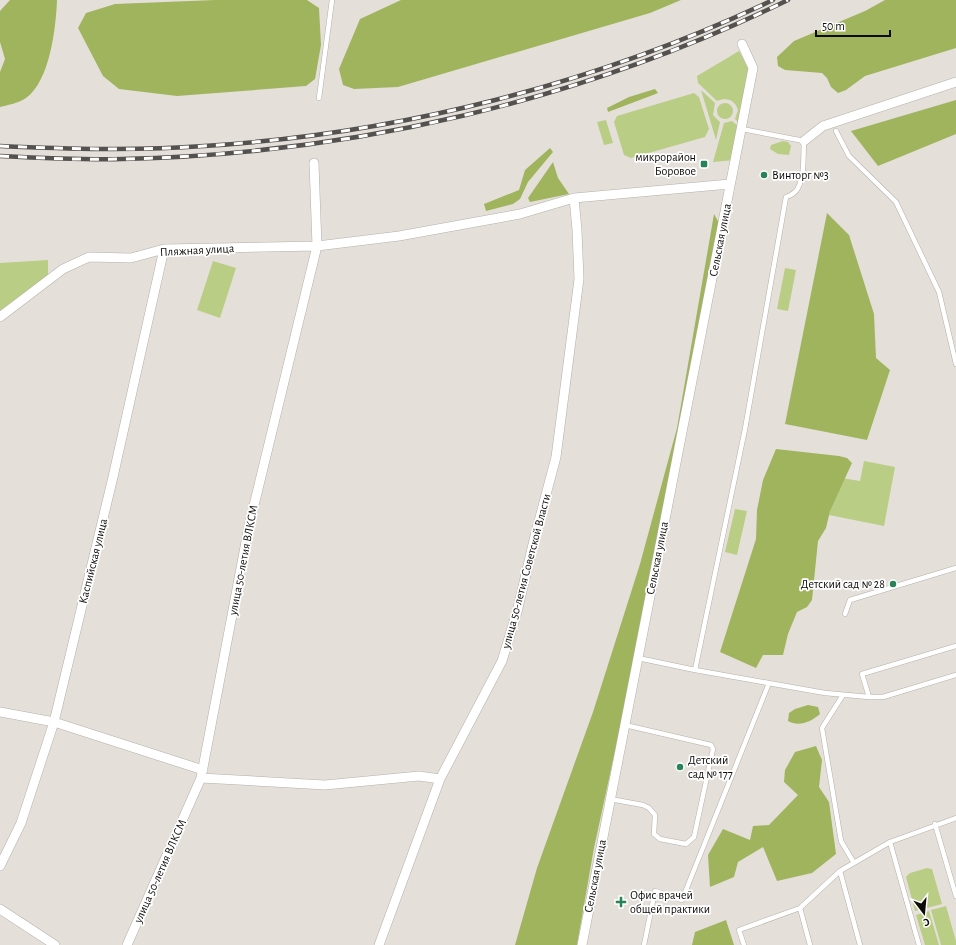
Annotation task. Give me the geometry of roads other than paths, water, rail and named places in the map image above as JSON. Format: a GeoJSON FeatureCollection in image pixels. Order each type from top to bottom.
{"type":"FeatureCollection","features":[{"type":"Feature","properties":{"kind":"street","name":"Сельская улица"},"geometry":{"type":"LineString","coordinates":[[582,945],[753,68],[742,44]]}},
{"type":"Feature","properties":{"kind":"street"},"geometry":{"type":"LineString","coordinates":[[804,141],[824,126],[956,82]]}},
{"type":"Feature","properties":{"kind":"street","name":"улица 50-летия ВЛКСМ"},"geometry":{"type":"LineString","coordinates":[[128,945],[202,774],[249,526],[317,246],[314,163]]}},
{"type":"Feature","properties":{"kind":"street","name":"Пляжная улица"},"geometry":{"type":"LineString","coordinates":[[0,317],[63,270],[89,257],[131,258],[164,249],[317,246],[414,234],[520,214],[574,198],[730,184]]}},
{"type":"Feature","properties":{"kind":"street","name":"улица 50-летия Советской Власти"},"geometry":{"type":"LineString","coordinates":[[379,945],[440,779],[502,661],[517,612],[556,457],[579,279],[574,198]]}},
{"type":"Feature","properties":{"kind":"street","name":"Каспийская улица"},"geometry":{"type":"LineString","coordinates":[[0,866],[21,823],[54,722],[113,477],[164,249]]}},
{"type":"Feature","properties":{"kind":"street"},"geometry":{"type":"LineString","coordinates":[[0,712],[54,722],[202,774],[326,784],[419,776],[440,779]]}},
{"type":"Feature","properties":{"kind":"street"},"geometry":{"type":"LineString","coordinates":[[0,909],[55,945]]}},
{"type":"Feature","properties":{"kind":"lane"},"geometry":{"type":"LineString","coordinates":[[320,98],[332,0]]}},
{"type":"Feature","properties":{"kind":"lane"},"geometry":{"type":"LineString","coordinates":[[695,670],[745,429],[786,197],[794,193],[798,188],[803,167],[804,141],[742,129]]}},
{"type":"Feature","properties":{"kind":"lane"},"geometry":{"type":"LineString","coordinates":[[836,131],[849,156],[896,202],[938,292],[956,364]]}},
{"type":"Feature","properties":{"kind":"lane"},"geometry":{"type":"LineString","coordinates":[[845,614],[850,600],[956,568]]}},
{"type":"Feature","properties":{"kind":"lane"},"geometry":{"type":"LineString","coordinates":[[869,697],[862,674],[956,646]]}},
{"type":"Feature","properties":{"kind":"lane"},"geometry":{"type":"LineString","coordinates":[[638,658],[769,683],[843,695],[869,697],[883,697],[956,675]]}},
{"type":"Feature","properties":{"kind":"lane"},"geometry":{"type":"LineString","coordinates":[[644,945],[655,891],[682,900],[769,683]]}},
{"type":"Feature","properties":{"kind":"lane"},"geometry":{"type":"LineString","coordinates":[[843,695],[822,728],[841,841],[854,863]]}},
{"type":"Feature","properties":{"kind":"lane"},"geometry":{"type":"LineString","coordinates":[[610,799],[649,808],[654,815],[654,834],[660,839],[686,844],[694,837],[714,749],[711,745],[625,725]]}},
{"type":"Feature","properties":{"kind":"lane"},"geometry":{"type":"LineString","coordinates":[[744,945],[739,930],[800,908],[840,871],[890,842],[935,824],[956,818]]}},
{"type":"Feature","properties":{"kind":"lane"},"geometry":{"type":"LineString","coordinates":[[935,824],[956,896]]}},
{"type":"Feature","properties":{"kind":"lane"},"geometry":{"type":"LineString","coordinates":[[890,842],[919,945]]}},
{"type":"Feature","properties":{"kind":"lane"},"geometry":{"type":"LineString","coordinates":[[840,871],[860,945]]}},
{"type":"Feature","properties":{"kind":"lane"},"geometry":{"type":"LineString","coordinates":[[800,908],[810,945]]}},
{"type":"Feature","properties":{"kind":"railway"},"geometry":{"type":"LineString","coordinates":[[0,146],[102,149],[153,149],[204,146],[277,140],[350,130],[423,117],[495,100],[567,80],[637,57],[706,30],[773,0]]}},
{"type":"Feature","properties":{"kind":"railway"},"geometry":{"type":"LineString","coordinates":[[0,156],[61,159],[122,159],[208,155],[294,146],[379,133],[464,116],[547,93],[629,67],[709,36],[788,0]]}},
{"type":"Feature","properties":{"kind":"place","name":"микрорайон Боровое"},"geometry":{"type":"Point","coordinates":[704,164]}},
{"type":"Feature","properties":{"kind":"place","name":"Винторг №3"},"geometry":{"type":"Point","coordinates":[764,175]}},
{"type":"Feature","properties":{"kind":"place","name":"Детский сад № 28"},"geometry":{"type":"Point","coordinates":[893,584]}},
{"type":"Feature","properties":{"kind":"place","name":"Детский сад № 177"},"geometry":{"type":"Point","coordinates":[680,767]}},
{"type":"Feature","properties":{"kind":"place","name":"Офис врачей общей практики"},"geometry":{"type":"Point","coordinates":[621,902]}}]}
